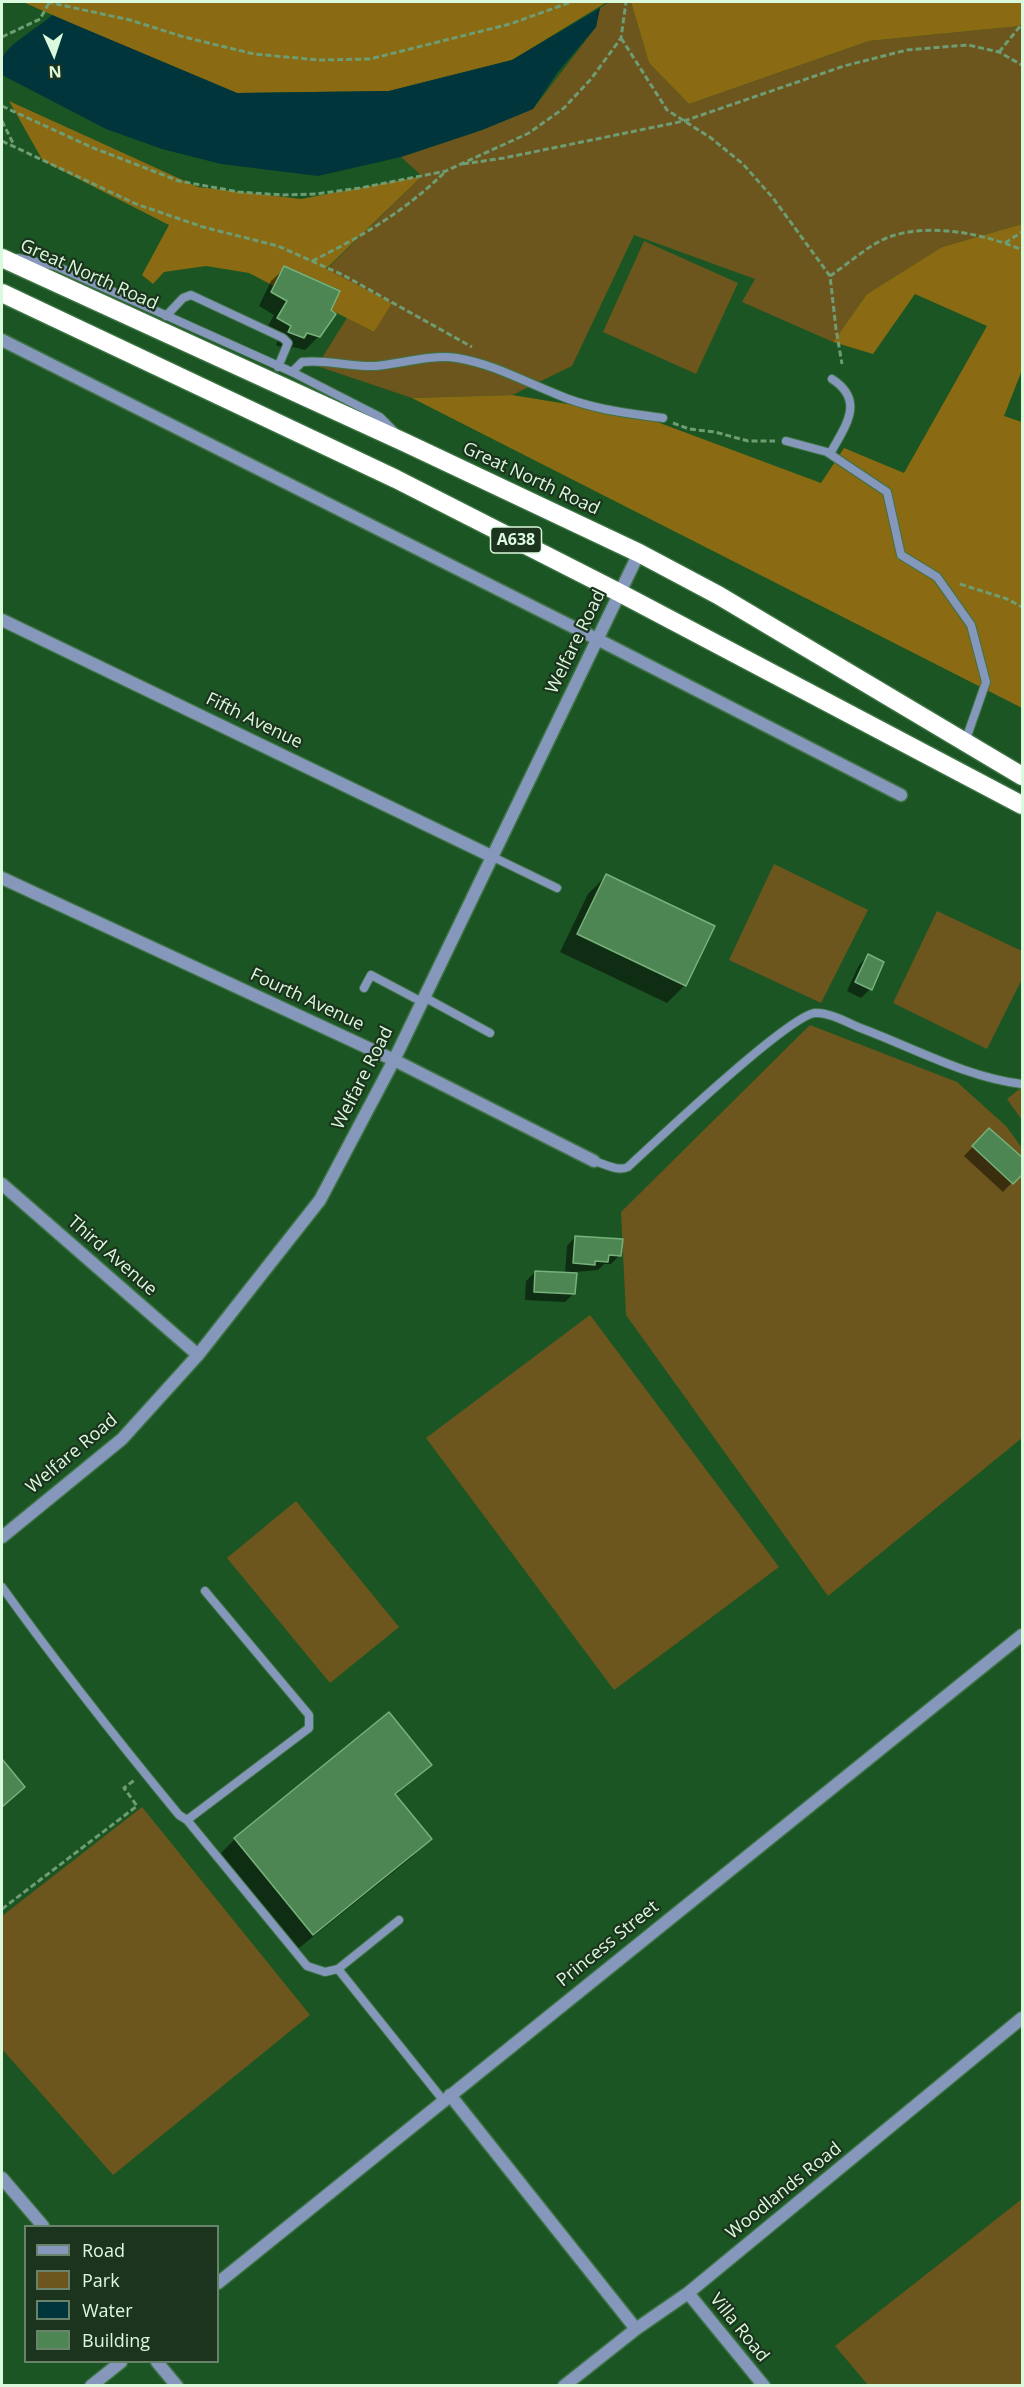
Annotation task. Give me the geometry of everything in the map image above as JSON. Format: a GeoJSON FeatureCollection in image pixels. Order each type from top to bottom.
{"type":"FeatureCollection","features":[{"type":"Feature","properties":{"kind":"highway","name":"Great North Road"},"geometry":{"type":"LineString","coordinates":[[2,256],[639,553],[718,595],[1023,776]]}},
{"type":"Feature","properties":{"kind":"highway","name":"A638"},"geometry":{"type":"LineString","coordinates":[[2,293],[396,479],[620,593],[1023,805]]}},
{"type":"Feature","properties":{"kind":"street"},"geometry":{"type":"LineString","coordinates":[[2,340],[597,639],[901,795]]}},
{"type":"Feature","properties":{"kind":"street","name":"Welfare Road"},"geometry":{"type":"LineString","coordinates":[[2,1537],[122,1439],[198,1355],[320,1200],[394,1060],[490,856],[639,553]]}},
{"type":"Feature","properties":{"kind":"street","name":"Fifth Avenue"},"geometry":{"type":"LineString","coordinates":[[2,620],[490,856]]}},
{"type":"Feature","properties":{"kind":"street","name":"Fourth Avenue"},"geometry":{"type":"LineString","coordinates":[[2,878],[394,1060],[594,1161]]}},
{"type":"Feature","properties":{"kind":"street","name":"Third Avenue"},"geometry":{"type":"LineString","coordinates":[[2,1184],[198,1355]]}},
{"type":"Feature","properties":{"kind":"street","name":"Princess Street"},"geometry":{"type":"LineString","coordinates":[[219,2282],[1023,1635]]}},
{"type":"Feature","properties":{"kind":"street","name":"Woodlands Road"},"geometry":{"type":"LineString","coordinates":[[564,2385],[687,2293],[1023,2018]]}},
{"type":"Feature","properties":{"kind":"street"},"geometry":{"type":"LineString","coordinates":[[447,2097],[636,2329]]}},
{"type":"Feature","properties":{"kind":"street"},"geometry":{"type":"LineString","coordinates":[[2,2178],[42,2225]]}},
{"type":"Feature","properties":{"kind":"street","name":"Villa Road"},"geometry":{"type":"LineString","coordinates":[[687,2293],[764,2385]]}},
{"type":"Feature","properties":{"kind":"street"},"geometry":{"type":"LineString","coordinates":[[91,2385],[118,2363]]}},
{"type":"Feature","properties":{"kind":"street"},"geometry":{"type":"LineString","coordinates":[[159,2363],[177,2385]]}},
{"type":"Feature","properties":{"kind":"lane"},"geometry":{"type":"LineString","coordinates":[[2,256],[56,266],[292,372],[380,417],[406,443]]}},
{"type":"Feature","properties":{"kind":"lane"},"geometry":{"type":"LineString","coordinates":[[166,316],[183,298],[191,295],[284,338],[288,347],[278,367]]}},
{"type":"Feature","properties":{"kind":"lane"},"geometry":{"type":"LineString","coordinates":[[292,372],[302,362],[374,366],[421,358],[456,358],[504,370],[557,395],[599,409],[663,418]]}},
{"type":"Feature","properties":{"kind":"lane"},"geometry":{"type":"LineString","coordinates":[[831,454],[848,421],[850,400],[845,388],[832,379]]}},
{"type":"Feature","properties":{"kind":"lane"},"geometry":{"type":"LineString","coordinates":[[786,441],[831,454],[887,492],[901,555],[937,577],[971,625],[986,682],[965,742]]}},
{"type":"Feature","properties":{"kind":"lane"},"geometry":{"type":"LineString","coordinates":[[490,856],[557,888]]}},
{"type":"Feature","properties":{"kind":"lane"},"geometry":{"type":"LineString","coordinates":[[364,988],[371,975],[490,1033]]}},
{"type":"Feature","properties":{"kind":"lane"},"geometry":{"type":"LineString","coordinates":[[594,1161],[617,1168],[628,1167],[770,1042],[804,1017],[816,1013],[920,1050],[970,1073],[999,1081],[1023,1084]]}},
{"type":"Feature","properties":{"kind":"lane"},"geometry":{"type":"LineString","coordinates":[[2,1587],[57,1663],[146,1775],[179,1815],[187,1820],[307,1966],[325,1972],[338,1969],[399,1920]]}},
{"type":"Feature","properties":{"kind":"lane"},"geometry":{"type":"LineString","coordinates":[[187,1820],[309,1728],[309,1714],[205,1591]]}},
{"type":"Feature","properties":{"kind":"lane"},"geometry":{"type":"LineString","coordinates":[[338,1969],[447,2097]]}},
{"type":"Feature","properties":{"kind":"path"},"geometry":{"type":"LineString","coordinates":[[2,37],[40,19],[48,2],[130,20],[184,37],[254,54],[319,60],[370,59],[510,24],[571,2]]}},
{"type":"Feature","properties":{"kind":"path"},"geometry":{"type":"LineString","coordinates":[[2,106],[159,175],[208,187],[283,195],[316,194],[446,171],[529,133],[564,108],[591,79],[621,38],[626,2]]}},
{"type":"Feature","properties":{"kind":"path"},"geometry":{"type":"LineString","coordinates":[[999,52],[1023,24]]}},
{"type":"Feature","properties":{"kind":"path"},"geometry":{"type":"LineString","coordinates":[[621,38],[667,110],[711,138],[743,164],[773,198],[830,276],[842,363]]}},
{"type":"Feature","properties":{"kind":"path"},"geometry":{"type":"LineString","coordinates":[[459,165],[684,121],[844,66],[907,50],[968,45],[999,52],[1023,65]]}},
{"type":"Feature","properties":{"kind":"path"},"geometry":{"type":"LineString","coordinates":[[2,121],[15,147]]}},
{"type":"Feature","properties":{"kind":"path"},"geometry":{"type":"LineString","coordinates":[[2,141],[136,204],[203,227],[278,246],[343,274],[475,349],[488,366]]}},
{"type":"Feature","properties":{"kind":"path"},"geometry":{"type":"LineString","coordinates":[[312,261],[357,239],[389,219],[421,195],[446,171]]}},
{"type":"Feature","properties":{"kind":"path"},"geometry":{"type":"LineString","coordinates":[[830,276],[891,236],[920,230],[998,240],[1023,250]]}},
{"type":"Feature","properties":{"kind":"path"},"geometry":{"type":"LineString","coordinates":[[1005,243],[1023,232]]}},
{"type":"Feature","properties":{"kind":"path"},"geometry":{"type":"LineString","coordinates":[[663,418],[689,429],[715,432],[748,441],[786,441]]}},
{"type":"Feature","properties":{"kind":"path"},"geometry":{"type":"LineString","coordinates":[[937,577],[1007,599],[1023,607]]}},
{"type":"Feature","properties":{"kind":"path"},"geometry":{"type":"LineString","coordinates":[[2,1909],[137,1806],[124,1788],[146,1775]]}},
{"type":"Feature","properties":{"kind":"green space"},"geometry":{"type":"Polygon","coordinates":[[[609,2],[631,2],[649,63],[689,104],[869,41],[1020,26],[1022,22],[1022,224],[942,247],[867,294],[833,342],[742,302],[755,279],[634,235],[572,366],[512,395],[412,398],[317,366],[347,318],[374,332],[391,303],[326,270],[422,176],[401,157],[482,130],[533,109],[596,27],[600,8],[609,2]]]}},
{"type":"Feature","properties":{"kind":"green space"},"geometry":{"type":"Polygon","coordinates":[[[644,241],[738,283],[696,374],[603,332],[644,241]]]}},
{"type":"Feature","properties":{"kind":"green space"},"geometry":{"type":"Polygon","coordinates":[[[774,864],[868,910],[821,1003],[729,960],[774,864]]]}},
{"type":"Feature","properties":{"kind":"green space"},"geometry":{"type":"Polygon","coordinates":[[[937,911],[1022,951],[1022,979],[987,1049],[893,1003],[937,911]]]}},
{"type":"Feature","properties":{"kind":"green space"},"geometry":{"type":"Polygon","coordinates":[[[810,1025],[957,1082],[1006,1126],[1022,1148],[1022,1438],[828,1596],[626,1315],[621,1212],[810,1025]]]}},
{"type":"Feature","properties":{"kind":"green space"},"geometry":{"type":"Polygon","coordinates":[[[1022,1087],[1022,1120],[1007,1099],[1022,1087]]]}},
{"type":"Feature","properties":{"kind":"green space"},"geometry":{"type":"Polygon","coordinates":[[[590,1315],[779,1567],[614,1690],[426,1438],[590,1315]]]}},
{"type":"Feature","properties":{"kind":"green space"},"geometry":{"type":"Polygon","coordinates":[[[296,1501],[399,1627],[330,1683],[227,1558],[296,1501]]]}},
{"type":"Feature","properties":{"kind":"green space"},"geometry":{"type":"Polygon","coordinates":[[[142,1807],[310,2015],[113,2175],[2,2049],[2,1916],[142,1807]]]}},
{"type":"Feature","properties":{"kind":"green space"},"geometry":{"type":"Polygon","coordinates":[[[1022,2199],[1022,2385],[868,2385],[835,2346],[1022,2199]]]}},
{"type":"Feature","properties":{"kind":"shaded area"},"geometry":{"type":"Polygon","coordinates":[[[23,2],[607,2],[512,60],[389,91],[237,93],[23,2]]]}},
{"type":"Feature","properties":{"kind":"shaded area"},"geometry":{"type":"Polygon","coordinates":[[[631,2],[1022,2],[1022,22],[1020,26],[869,41],[689,104],[649,63],[631,2]]]}},
{"type":"Feature","properties":{"kind":"shaded area"},"geometry":{"type":"Polygon","coordinates":[[[9,101],[198,187],[301,199],[422,176],[326,269],[392,303],[374,332],[331,310],[340,290],[285,266],[274,286],[249,273],[206,266],[164,272],[153,284],[142,275],[169,225],[43,161],[9,101]]]}},
{"type":"Feature","properties":{"kind":"shaded area"},"geometry":{"type":"Polygon","coordinates":[[[1022,224],[1022,370],[1004,416],[1022,422],[1022,708],[412,398],[512,395],[641,416],[821,483],[844,448],[904,473],[987,326],[915,294],[873,354],[833,342],[867,294],[942,247],[1022,224]]]}},
{"type":"Feature","properties":{"kind":"water"},"geometry":{"type":"Polygon","coordinates":[[[600,8],[596,27],[557,73],[533,109],[482,130],[401,157],[318,176],[221,164],[162,149],[106,129],[2,75],[2,60],[9,48],[52,15],[237,93],[389,91],[512,60],[600,8]]]}},
{"type":"Feature","properties":{"kind":"building"},"geometry":{"type":"Polygon","coordinates":[[[284,266],[340,291],[331,310],[336,314],[320,337],[307,333],[304,338],[288,332],[291,326],[277,318],[287,301],[271,292],[284,266]]]}},
{"type":"Feature","properties":{"kind":"building"},"geometry":{"type":"Polygon","coordinates":[[[606,874],[715,926],[686,986],[577,934],[606,874]]]}},
{"type":"Feature","properties":{"kind":"building"},"geometry":{"type":"Polygon","coordinates":[[[868,954],[884,962],[872,990],[855,982],[868,954]]]}},
{"type":"Feature","properties":{"kind":"building"},"geometry":{"type":"Polygon","coordinates":[[[989,1128],[1023,1158],[1023,1174],[1013,1184],[972,1146],[989,1128]]]}},
{"type":"Feature","properties":{"kind":"building"},"geometry":{"type":"Polygon","coordinates":[[[575,1236],[623,1239],[621,1256],[609,1255],[608,1262],[595,1261],[595,1265],[573,1263],[575,1236]]]}},
{"type":"Feature","properties":{"kind":"building"},"geometry":{"type":"Polygon","coordinates":[[[535,1271],[577,1273],[575,1294],[534,1292],[535,1271]]]}},
{"type":"Feature","properties":{"kind":"building"},"geometry":{"type":"Polygon","coordinates":[[[389,1712],[432,1765],[395,1794],[432,1839],[313,1935],[234,1838],[389,1712]]]}},
{"type":"Feature","properties":{"kind":"building"},"geometry":{"type":"Polygon","coordinates":[[[2,1759],[25,1787],[2,1807],[2,1759]]]}}]}
